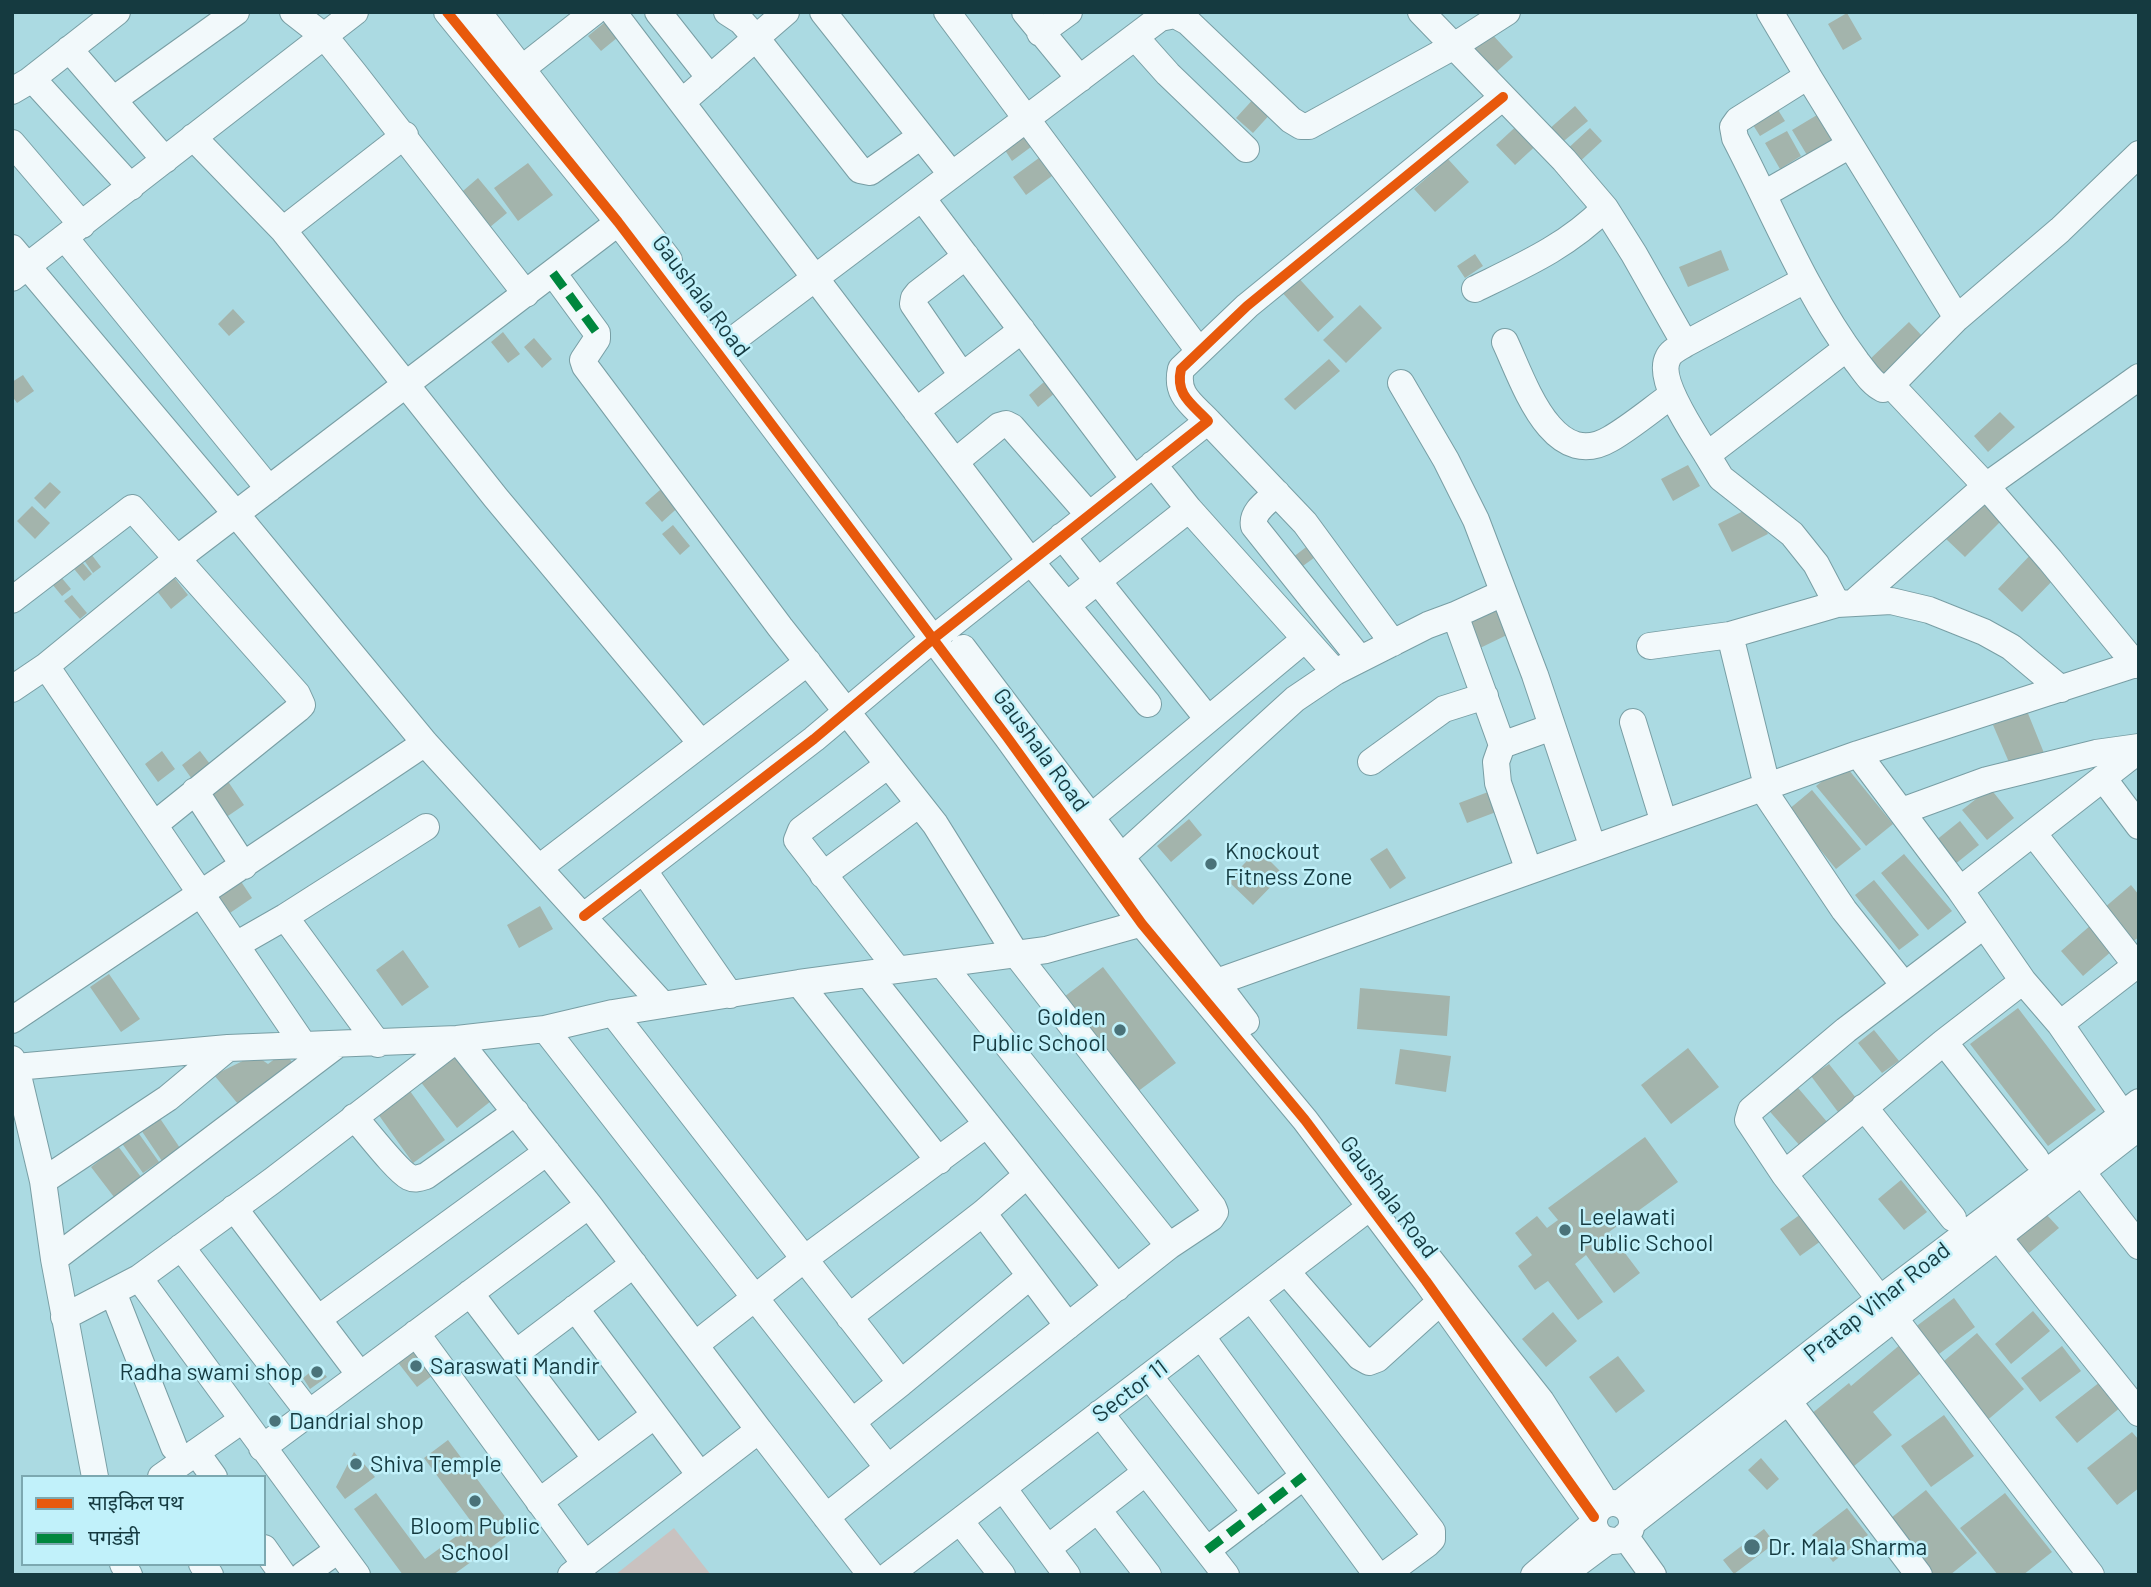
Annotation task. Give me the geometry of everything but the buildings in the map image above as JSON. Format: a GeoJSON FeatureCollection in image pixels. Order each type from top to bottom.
{"type":"FeatureCollection","features":[{"type":"Feature","properties":{"kind":"street"},"geometry":{"type":"LineString","coordinates":[[21,86],[117,12]]}},
{"type":"Feature","properties":{"kind":"street"},"geometry":{"type":"LineString","coordinates":[[113,100],[236,12]]}},
{"type":"Feature","properties":{"kind":"street"},"geometry":{"type":"LineString","coordinates":[[293,12],[325,37],[405,135],[526,294]]}},
{"type":"Feature","properties":{"kind":"street"},"geometry":{"type":"LineString","coordinates":[[355,12],[73,232],[18,264],[236,514],[425,743],[663,1005]]}},
{"type":"Feature","properties":{"kind":"street","name":"Gaushala Road"},"geometry":{"type":"LineString","coordinates":[[447,12],[513,76],[626,216],[1154,920],[1541,1401],[1611,1521]]}},
{"type":"Feature","properties":{"kind":"street","name":"Gaushala Road"},"geometry":{"type":"LineString","coordinates":[[478,12],[513,76]]}},
{"type":"Feature","properties":{"kind":"street"},"geometry":{"type":"LineString","coordinates":[[513,76],[594,12]]}},
{"type":"Feature","properties":{"kind":"street"},"geometry":{"type":"LineString","coordinates":[[613,12],[1031,562],[1148,704]]}},
{"type":"Feature","properties":{"kind":"street"},"geometry":{"type":"LineString","coordinates":[[658,12],[710,78]]}},
{"type":"Feature","properties":{"kind":"street"},"geometry":{"type":"LineString","coordinates":[[727,12],[741,21],[756,38],[860,170],[870,172],[921,136]]}},
{"type":"Feature","properties":{"kind":"street"},"geometry":{"type":"LineString","coordinates":[[682,102],[786,12]]}},
{"type":"Feature","properties":{"kind":"street"},"geometry":{"type":"LineString","coordinates":[[823,12],[952,175]]}},
{"type":"Feature","properties":{"kind":"street"},"geometry":{"type":"LineString","coordinates":[[947,12],[1199,351]]}},
{"type":"Feature","properties":{"kind":"street"},"geometry":{"type":"LineString","coordinates":[[1069,12],[1032,23],[1080,79]]}},
{"type":"Feature","properties":{"kind":"street"},"geometry":{"type":"LineString","coordinates":[[1421,12],[1564,160],[1605,208],[1685,344]]}},
{"type":"Feature","properties":{"kind":"street"},"geometry":{"type":"LineString","coordinates":[[723,347],[1160,18],[1175,15],[1188,22],[1292,120],[1301,126],[1309,126],[1454,46],[1507,12]]}},
{"type":"Feature","properties":{"kind":"street"},"geometry":{"type":"LineString","coordinates":[[1770,12],[1957,318]]}},
{"type":"Feature","properties":{"kind":"street"},"geometry":{"type":"LineString","coordinates":[[1135,37],[1168,74],[1246,149]]}},
{"type":"Feature","properties":{"kind":"street"},"geometry":{"type":"LineString","coordinates":[[69,49],[166,160]]}},
{"type":"Feature","properties":{"kind":"street"},"geometry":{"type":"LineString","coordinates":[[1808,76],[1738,120],[1733,127],[1735,138],[1805,281],[1847,348],[1875,385],[1883,389],[1891,385],[1957,318],[2060,230],[2139,154]]}},
{"type":"Feature","properties":{"kind":"street"},"geometry":{"type":"LineString","coordinates":[[21,86],[43,89],[131,187]]}},
{"type":"Feature","properties":{"kind":"street"},"geometry":{"type":"LineString","coordinates":[[1393,643],[1336,563],[1277,493],[1182,394],[1178,381],[1181,369],[1247,306],[1503,97]]}},
{"type":"Feature","properties":{"kind":"street"},"geometry":{"type":"LineString","coordinates":[[283,230],[405,135]]}},
{"type":"Feature","properties":{"kind":"street"},"geometry":{"type":"LineString","coordinates":[[193,137],[283,230],[542,555],[701,743]]}},
{"type":"Feature","properties":{"kind":"street"},"geometry":{"type":"LineString","coordinates":[[12,143],[73,232],[269,489]]}},
{"type":"Feature","properties":{"kind":"street"},"geometry":{"type":"LineString","coordinates":[[1764,194],[1850,145]]}},
{"type":"Feature","properties":{"kind":"street"},"geometry":{"type":"LineString","coordinates":[[922,198],[1022,330],[1143,471],[1189,509],[1335,672]]}},
{"type":"Feature","properties":{"kind":"street"},"geometry":{"type":"LineString","coordinates":[[1475,289],[1553,250],[1580,232],[1605,208]]}},
{"type":"Feature","properties":{"kind":"street"},"geometry":{"type":"LineString","coordinates":[[12,689],[46,666],[178,558],[626,216]]}},
{"type":"Feature","properties":{"kind":"street"},"geometry":{"type":"LineString","coordinates":[[961,374],[913,304],[918,293],[966,256]]}},
{"type":"Feature","properties":{"kind":"street"},"geometry":{"type":"LineString","coordinates":[[553,273],[597,333],[597,339],[583,360],[585,366],[934,824],[1016,954],[1215,1212],[1211,1218],[1170,1246],[826,1517]]}},
{"type":"Feature","properties":{"kind":"street"},"geometry":{"type":"LineString","coordinates":[[1805,281],[1685,344],[1671,353],[1666,360],[1666,369],[1672,395],[1721,478],[1792,534],[1845,604]]}},
{"type":"Feature","properties":{"kind":"street"},"geometry":{"type":"LineString","coordinates":[[916,411],[1022,330]]}},
{"type":"Feature","properties":{"kind":"street"},"geometry":{"type":"LineString","coordinates":[[1505,342],[1541,416],[1554,433],[1569,444],[1589,447],[1608,440],[1672,395]]}},
{"type":"Feature","properties":{"kind":"street"},"geometry":{"type":"LineString","coordinates":[[1707,455],[1847,348]]}},
{"type":"Feature","properties":{"kind":"street"},"geometry":{"type":"LineString","coordinates":[[1845,604],[1986,486],[2139,377]]}},
{"type":"Feature","properties":{"kind":"street"},"geometry":{"type":"LineString","coordinates":[[1401,383],[1446,460],[1476,520],[1535,675],[1593,848]]}},
{"type":"Feature","properties":{"kind":"street"},"geometry":{"type":"LineString","coordinates":[[1206,986],[1858,754],[2138,664],[1986,486],[1891,385]]}},
{"type":"Feature","properties":{"kind":"street"},"geometry":{"type":"LineString","coordinates":[[583,916],[847,712],[940,633],[1208,421]]}},
{"type":"Feature","properties":{"kind":"street"},"geometry":{"type":"LineString","coordinates":[[955,462],[999,426],[1006,424],[1012,427],[1089,515]]}},
{"type":"Feature","properties":{"kind":"street"},"geometry":{"type":"LineString","coordinates":[[1277,493],[1256,513],[1252,519],[1254,526],[1360,659]]}},
{"type":"Feature","properties":{"kind":"street"},"geometry":{"type":"LineString","coordinates":[[12,600],[132,508],[297,694],[302,705],[154,825]]}},
{"type":"Feature","properties":{"kind":"street"},"geometry":{"type":"LineString","coordinates":[[1067,606],[1189,509]]}},
{"type":"Feature","properties":{"kind":"street"},"geometry":{"type":"LineString","coordinates":[[1062,536],[1207,718]]}},
{"type":"Feature","properties":{"kind":"street"},"geometry":{"type":"LineString","coordinates":[[1120,858],[1295,699],[1360,659],[1503,593]]}},
{"type":"Feature","properties":{"kind":"street"},"geometry":{"type":"LineString","coordinates":[[1650,646],[1730,635],[1845,604],[1891,601],[1929,610],[1984,632],[2011,647],[2061,689]]}},
{"type":"Feature","properties":{"kind":"street"},"geometry":{"type":"LineString","coordinates":[[1455,615],[1502,746],[1496,762],[1498,783],[1529,871]]}},
{"type":"Feature","properties":{"kind":"street","name":"Gaushala Road"},"geometry":{"type":"LineString","coordinates":[[940,633],[1120,858],[1154,920]]}},
{"type":"Feature","properties":{"kind":"street"},"geometry":{"type":"LineString","coordinates":[[1730,635],[1764,787],[1844,910],[1904,985]]}},
{"type":"Feature","properties":{"kind":"street"},"geometry":{"type":"LineString","coordinates":[[1090,818],[1304,639]]}},
{"type":"Feature","properties":{"kind":"street"},"geometry":{"type":"LineString","coordinates":[[539,868],[808,662]]}},
{"type":"Feature","properties":{"kind":"street"},"geometry":{"type":"LineString","coordinates":[[46,666],[303,1044]]}},
{"type":"Feature","properties":{"kind":"street"},"geometry":{"type":"LineString","coordinates":[[1371,762],[1444,709],[1485,696]]}},
{"type":"Feature","properties":{"kind":"street"},"geometry":{"type":"LineString","coordinates":[[1633,722],[1664,823]]}},
{"type":"Feature","properties":{"kind":"street"},"geometry":{"type":"LineString","coordinates":[[1502,746],[1552,727]]}},
{"type":"Feature","properties":{"kind":"street"},"geometry":{"type":"LineString","coordinates":[[12,1020],[425,743]]}},
{"type":"Feature","properties":{"kind":"street"},"geometry":{"type":"LineString","coordinates":[[1902,811],[1987,780],[2096,753],[2139,748]]}},
{"type":"Feature","properties":{"kind":"street"},"geometry":{"type":"LineString","coordinates":[[1960,890],[2139,748]]}},
{"type":"Feature","properties":{"kind":"street"},"geometry":{"type":"LineString","coordinates":[[1858,754],[1960,890],[2023,981],[2134,1119]]}},
{"type":"Feature","properties":{"kind":"street"},"geometry":{"type":"LineString","coordinates":[[888,765],[801,831],[797,840],[898,970]]}},
{"type":"Feature","properties":{"kind":"street"},"geometry":{"type":"LineString","coordinates":[[2103,778],[2139,826]]}},
{"type":"Feature","properties":{"kind":"street"},"geometry":{"type":"LineString","coordinates":[[195,791],[244,866]]}},
{"type":"Feature","properties":{"kind":"street"},"geometry":{"type":"LineString","coordinates":[[823,875],[919,804]]}},
{"type":"Feature","properties":{"kind":"street"},"geometry":{"type":"LineString","coordinates":[[236,945],[426,827]]}},
{"type":"Feature","properties":{"kind":"street"},"geometry":{"type":"LineString","coordinates":[[2033,833],[2137,964],[2060,1024]]}},
{"type":"Feature","properties":{"kind":"street"},"geometry":{"type":"LineString","coordinates":[[644,871],[730,995]]}},
{"type":"Feature","properties":{"kind":"street"},"geometry":{"type":"LineString","coordinates":[[285,917],[377,1044]]}},
{"type":"Feature","properties":{"kind":"street"},"geometry":{"type":"LineString","coordinates":[[95,1475],[64,1317],[43,1181],[14,1063],[228,1048],[457,1039],[545,1029],[612,1013],[799,983],[1046,950],[1154,920]]}},
{"type":"Feature","properties":{"kind":"street"},"geometry":{"type":"LineString","coordinates":[[1983,926],[1904,985],[1751,1110],[1748,1120],[1784,1174],[2091,1575]]}},
{"type":"Feature","properties":{"kind":"street"},"geometry":{"type":"LineString","coordinates":[[942,964],[1170,1246]]}},
{"type":"Feature","properties":{"kind":"street"},"geometry":{"type":"LineString","coordinates":[[868,974],[1117,1288]]}},
{"type":"Feature","properties":{"kind":"street"},"geometry":{"type":"LineString","coordinates":[[1784,1174],[1944,1042],[2023,981]]}},
{"type":"Feature","properties":{"kind":"street"},"geometry":{"type":"LineString","coordinates":[[799,983],[939,1161]]}},
{"type":"Feature","properties":{"kind":"street","name":"Gaushala Road"},"geometry":{"type":"LineString","coordinates":[[1206,986],[1565,1473],[1611,1521]]}},
{"type":"Feature","properties":{"kind":"street"},"geometry":{"type":"LineString","coordinates":[[612,1013],[901,1383]]}},
{"type":"Feature","properties":{"kind":"street"},"geometry":{"type":"LineString","coordinates":[[545,1029],[888,1468]]}},
{"type":"Feature","properties":{"kind":"street"},"geometry":{"type":"LineString","coordinates":[[457,1039],[589,1205],[871,1575]]}},
{"type":"Feature","properties":{"kind":"street"},"geometry":{"type":"LineString","coordinates":[[64,1317],[139,1278],[457,1039]]}},
{"type":"Feature","properties":{"kind":"street"},"geometry":{"type":"LineString","coordinates":[[1944,1042],[2036,1159]]}},
{"type":"Feature","properties":{"kind":"street"},"geometry":{"type":"LineString","coordinates":[[54,1259],[338,1044]]}},
{"type":"Feature","properties":{"kind":"street"},"geometry":{"type":"LineString","coordinates":[[43,1181],[168,1098],[228,1048]]}},
{"type":"Feature","properties":{"kind":"street"},"geometry":{"type":"LineString","coordinates":[[1864,1107],[1953,1218]]}},
{"type":"Feature","properties":{"kind":"street"},"geometry":{"type":"LineString","coordinates":[[354,1117],[400,1169],[410,1177],[418,1179],[516,1112]]}},
{"type":"Feature","properties":{"kind":"street","name":"Pratap Vihar Road"},"geometry":{"type":"LineString","coordinates":[[1534,1575],[1788,1401],[1887,1309],[1998,1237],[2082,1172],[2134,1119]]}},
{"type":"Feature","properties":{"kind":"street","name":"Pratap Vihar Road"},"geometry":{"type":"LineString","coordinates":[[1562,1575],[1611,1521],[2134,1119]]}},
{"type":"Feature","properties":{"kind":"street"},"geometry":{"type":"LineString","coordinates":[[695,1345],[803,1260],[987,1124]]}},
{"type":"Feature","properties":{"kind":"street"},"geometry":{"type":"LineString","coordinates":[[318,1319],[547,1152]]}},
{"type":"Feature","properties":{"kind":"street"},"geometry":{"type":"LineString","coordinates":[[2082,1172],[2130,1217],[2139,1246]]}},
{"type":"Feature","properties":{"kind":"street"},"geometry":{"type":"LineString","coordinates":[[849,1317],[984,1213],[1027,1175]]}},
{"type":"Feature","properties":{"kind":"street"},"geometry":{"type":"LineString","coordinates":[[262,1448],[589,1205]]}},
{"type":"Feature","properties":{"kind":"street","name":"Sector 11"},"geometry":{"type":"LineString","coordinates":[[889,1575],[916,1567],[960,1521],[1370,1207]]}},
{"type":"Feature","properties":{"kind":"street"},"geometry":{"type":"LineString","coordinates":[[234,1208],[360,1375]]}},
{"type":"Feature","properties":{"kind":"street"},"geometry":{"type":"LineString","coordinates":[[984,1213],[1068,1326]]}},
{"type":"Feature","properties":{"kind":"street"},"geometry":{"type":"LineString","coordinates":[[1998,1237],[2139,1413]]}},
{"type":"Feature","properties":{"kind":"street"},"geometry":{"type":"LineString","coordinates":[[181,1247],[309,1413]]}},
{"type":"Feature","properties":{"kind":"street"},"geometry":{"type":"LineString","coordinates":[[516,1353],[634,1264]]}},
{"type":"Feature","properties":{"kind":"street"},"geometry":{"type":"LineString","coordinates":[[1286,1271],[1360,1357],[1369,1362],[1377,1359],[1440,1302]]}},
{"type":"Feature","properties":{"kind":"street"},"geometry":{"type":"LineString","coordinates":[[852,1422],[1029,1277]]}},
{"type":"Feature","properties":{"kind":"street"},"geometry":{"type":"LineString","coordinates":[[139,1278],[357,1575]]}},
{"type":"Feature","properties":{"kind":"street"},"geometry":{"type":"LineString","coordinates":[[113,1292],[185,1449],[212,1475]]}},
{"type":"Feature","properties":{"kind":"street"},"geometry":{"type":"LineString","coordinates":[[470,1293],[596,1459]]}},
{"type":"Feature","properties":{"kind":"street"},"geometry":{"type":"LineString","coordinates":[[1251,1298],[1432,1531],[1432,1539],[1427,1544],[1385,1575]]}},
{"type":"Feature","properties":{"kind":"street"},"geometry":{"type":"LineString","coordinates":[[575,1308],[700,1475]]}},
{"type":"Feature","properties":{"kind":"street"},"geometry":{"type":"LineString","coordinates":[[416,1333],[540,1502],[578,1569],[759,1430]]}},
{"type":"Feature","properties":{"kind":"street"},"geometry":{"type":"LineString","coordinates":[[1204,1340],[1377,1575]]}},
{"type":"Feature","properties":{"kind":"street"},"geometry":{"type":"LineString","coordinates":[[1149,1376],[1256,1513]]}},
{"type":"Feature","properties":{"kind":"street"},"geometry":{"type":"LineString","coordinates":[[1788,1401],[1919,1575]]}},
{"type":"Feature","properties":{"kind":"street"},"geometry":{"type":"LineString","coordinates":[[1100,1413],[1226,1575]]}},
{"type":"Feature","properties":{"kind":"street"},"geometry":{"type":"LineString","coordinates":[[540,1502],[655,1415]]}},
{"type":"Feature","properties":{"kind":"street"},"geometry":{"type":"LineString","coordinates":[[163,1475],[185,1449],[242,1420]]}},
{"type":"Feature","properties":{"kind":"street"},"geometry":{"type":"LineString","coordinates":[[1048,1548],[1146,1472]]}},
{"type":"Feature","properties":{"kind":"street"},"geometry":{"type":"LineString","coordinates":[[1206,1550],[1304,1476]]}},
{"type":"Feature","properties":{"kind":"street"},"geometry":{"type":"LineString","coordinates":[[1003,1488],[1067,1575]]}},
{"type":"Feature","properties":{"kind":"street"},"geometry":{"type":"LineString","coordinates":[[1098,1510],[1148,1575]]}},
{"type":"Feature","properties":{"kind":"street"},"geometry":{"type":"LineString","coordinates":[[960,1521],[1002,1575]]}},
{"type":"Feature","properties":{"kind":"street"},"geometry":{"type":"LineString","coordinates":[[1611,1521],[1653,1575]]}},
{"type":"Feature","properties":{"kind":"street"},"geometry":{"type":"LineString","coordinates":[[303,1575],[338,1550]]}},
{"type":"Feature","properties":{"kind":"street"},"geometry":{"type":"LineString","coordinates":[[266,1551],[283,1575]]}},
{"type":"Feature","properties":{"kind":"shaded area"},"geometry":{"type":"Polygon","coordinates":[[[674,1528],[711,1575],[615,1575],[674,1528]]]}},
{"type":"Feature","properties":{"kind":"marked path"},"geometry":{"type":"LineString","coordinates":[[553,273],[597,333]]}},
{"type":"Feature","properties":{"kind":"marked path"},"geometry":{"type":"LineString","coordinates":[[1207,1550],[1304,1476]]}},
{"type":"Feature","properties":{"kind":"cycle path"},"geometry":{"type":"LineString","coordinates":[[447,12],[618,222],[1007,737],[1142,924],[1305,1120],[1426,1281],[1594,1517]]}},
{"type":"Feature","properties":{"kind":"cycle path"},"geometry":{"type":"LineString","coordinates":[[584,916],[814,739],[933,639],[1208,421],[1186,398],[1180,386],[1181,369],[1247,306],[1503,97]]}},
{"type":"Feature","properties":{"kind":"place","name":"Knockout Fitness Zone"},"geometry":{"type":"Point","coordinates":[1211,864]}},
{"type":"Feature","properties":{"kind":"place","name":"Golden Public School"},"geometry":{"type":"Point","coordinates":[1120,1030]}},
{"type":"Feature","properties":{"kind":"place","name":"Leelawati Public School"},"geometry":{"type":"Point","coordinates":[1565,1230]}},
{"type":"Feature","properties":{"kind":"place","name":"Saraswati Mandir"},"geometry":{"type":"Point","coordinates":[416,1366]}},
{"type":"Feature","properties":{"kind":"place","name":"Radha swami shop"},"geometry":{"type":"Point","coordinates":[317,1372]}},
{"type":"Feature","properties":{"kind":"place","name":"Dandrial shop"},"geometry":{"type":"Point","coordinates":[275,1421]}},
{"type":"Feature","properties":{"kind":"place","name":"Shiva Temple"},"geometry":{"type":"Point","coordinates":[356,1464]}},
{"type":"Feature","properties":{"kind":"place","name":"Bloom Public School"},"geometry":{"type":"Point","coordinates":[475,1501]}},
{"type":"Feature","properties":{"kind":"place","name":"Dr. Mala Sharma"},"geometry":{"type":"Point","coordinates":[1752,1547]}}]}
